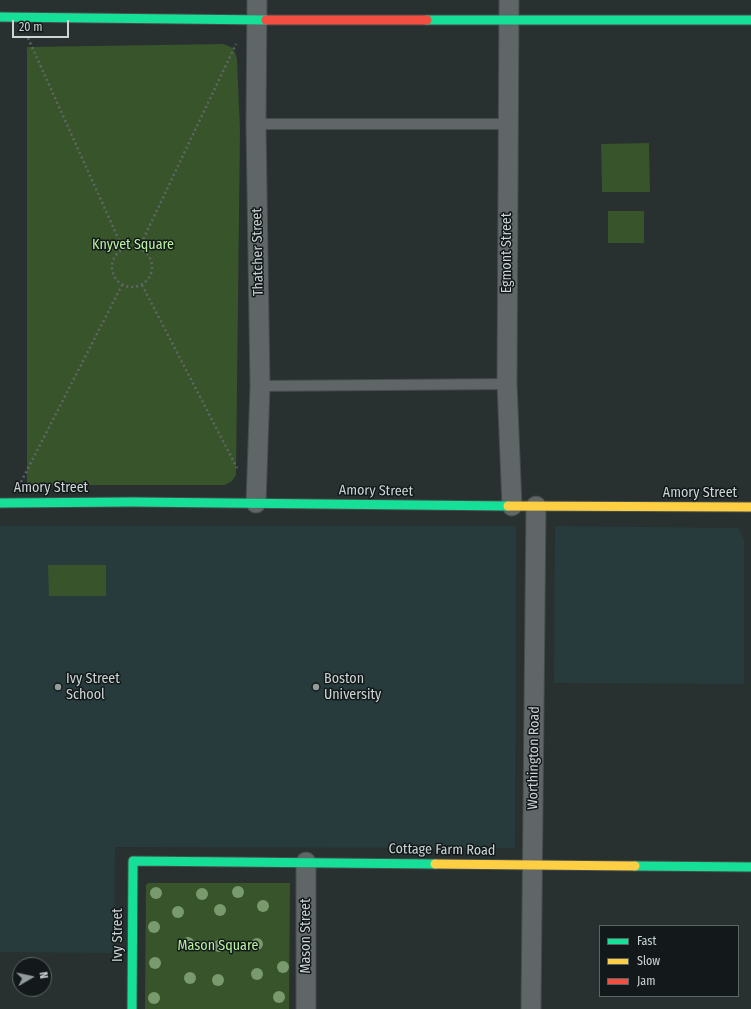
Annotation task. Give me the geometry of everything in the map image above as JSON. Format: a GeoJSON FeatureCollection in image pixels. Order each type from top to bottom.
{"type":"FeatureCollection","features":[{"type":"Feature","properties":{"kind":"street","name":"Thatcher Street"},"geometry":{"type":"LineString","coordinates":[[256,503],[260,386],[256,124],[257,0]]}},
{"type":"Feature","properties":{"kind":"street","name":"Egmont Street"},"geometry":{"type":"LineString","coordinates":[[509,0],[507,384],[512,506]]}},
{"type":"Feature","properties":{"kind":"street"},"geometry":{"type":"LineString","coordinates":[[0,17],[257,20],[751,20]]}},
{"type":"Feature","properties":{"kind":"street","name":"Amory Street"},"geometry":{"type":"LineString","coordinates":[[0,503],[256,503],[751,507]]}},
{"type":"Feature","properties":{"kind":"street","name":"Worthington Road"},"geometry":{"type":"LineString","coordinates":[[531,1009],[536,506]]}},
{"type":"Feature","properties":{"kind":"street","name":"Cottage Farm Road"},"geometry":{"type":"LineString","coordinates":[[133,861],[751,867]]}},
{"type":"Feature","properties":{"kind":"street","name":"Ivy Street"},"geometry":{"type":"LineString","coordinates":[[132,1009],[133,861]]}},
{"type":"Feature","properties":{"kind":"street","name":"Mason Street"},"geometry":{"type":"LineString","coordinates":[[306,862],[306,1009]]}},
{"type":"Feature","properties":{"kind":"lane"},"geometry":{"type":"LineString","coordinates":[[256,124],[508,124]]}},
{"type":"Feature","properties":{"kind":"lane"},"geometry":{"type":"LineString","coordinates":[[260,386],[507,384]]}},
{"type":"Feature","properties":{"kind":"path"},"geometry":{"type":"LineString","coordinates":[[28,37],[123,249]]}},
{"type":"Feature","properties":{"kind":"path"},"geometry":{"type":"LineString","coordinates":[[139,248],[236,44]]}},
{"type":"Feature","properties":{"kind":"path"},"geometry":{"type":"LineString","coordinates":[[132,247],[139,248],[148,254],[151,260],[153,267],[151,275],[148,281],[135,288],[122,285],[116,280],[113,274],[113,259],[123,249],[132,247]]}},
{"type":"Feature","properties":{"kind":"path"},"geometry":{"type":"LineString","coordinates":[[10,503],[122,285]]}},
{"type":"Feature","properties":{"kind":"path"},"geometry":{"type":"LineString","coordinates":[[142,285],[239,471]]}},
{"type":"Feature","properties":{"kind":"shaded area","name":"Boston University"},"geometry":{"type":"Polygon","coordinates":[[[0,526],[516,526],[515,848],[115,847],[114,953],[0,952],[0,526]]]}},
{"type":"Feature","properties":{"kind":"shaded area"},"geometry":{"type":"Polygon","coordinates":[[[555,526],[738,528],[744,539],[744,684],[554,683],[555,526]]]}},
{"type":"Feature","properties":{"kind":"green space","name":"Knyvet Square"},"geometry":{"type":"Polygon","coordinates":[[[223,44],[231,47],[235,52],[237,59],[240,130],[236,475],[232,481],[225,485],[27,485],[27,47],[223,44]]]}},
{"type":"Feature","properties":{"kind":"green space"},"geometry":{"type":"Polygon","coordinates":[[[649,143],[650,192],[602,192],[601,144],[649,143]]]}},
{"type":"Feature","properties":{"kind":"green space"},"geometry":{"type":"Polygon","coordinates":[[[608,211],[644,211],[644,243],[608,243],[608,211]]]}},
{"type":"Feature","properties":{"kind":"green space"},"geometry":{"type":"Polygon","coordinates":[[[48,565],[106,565],[106,596],[49,596],[48,565]]]}},
{"type":"Feature","properties":{"kind":"green space","name":"Mason Square"},"geometry":{"type":"Polygon","coordinates":[[[148,883],[290,883],[289,1009],[145,1009],[146,885],[148,883]]]}},
{"type":"Feature","properties":{"kind":"traffic: fast"},"geometry":{"type":"LineString","coordinates":[[0,17],[266,20]]}},
{"type":"Feature","properties":{"kind":"traffic: fast"},"geometry":{"type":"LineString","coordinates":[[427,20],[751,20]]}},
{"type":"Feature","properties":{"kind":"traffic: fast"},"geometry":{"type":"LineString","coordinates":[[0,503],[132,502],[508,506]]}},
{"type":"Feature","properties":{"kind":"traffic: fast"},"geometry":{"type":"LineString","coordinates":[[132,1009],[133,861],[435,864]]}},
{"type":"Feature","properties":{"kind":"traffic: fast"},"geometry":{"type":"LineString","coordinates":[[635,866],[751,867]]}},
{"type":"Feature","properties":{"kind":"traffic: slow"},"geometry":{"type":"LineString","coordinates":[[508,506],[751,507]]}},
{"type":"Feature","properties":{"kind":"traffic: slow"},"geometry":{"type":"LineString","coordinates":[[435,864],[635,866]]}},
{"type":"Feature","properties":{"kind":"traffic: jam"},"geometry":{"type":"LineString","coordinates":[[266,20],[427,20]]}},
{"type":"Feature","properties":{"kind":"place","name":"Ivy Street School"},"geometry":{"type":"Point","coordinates":[58,687]}},
{"type":"Feature","properties":{"kind":"place","name":"Boston University"},"geometry":{"type":"Point","coordinates":[316,687]}}]}
